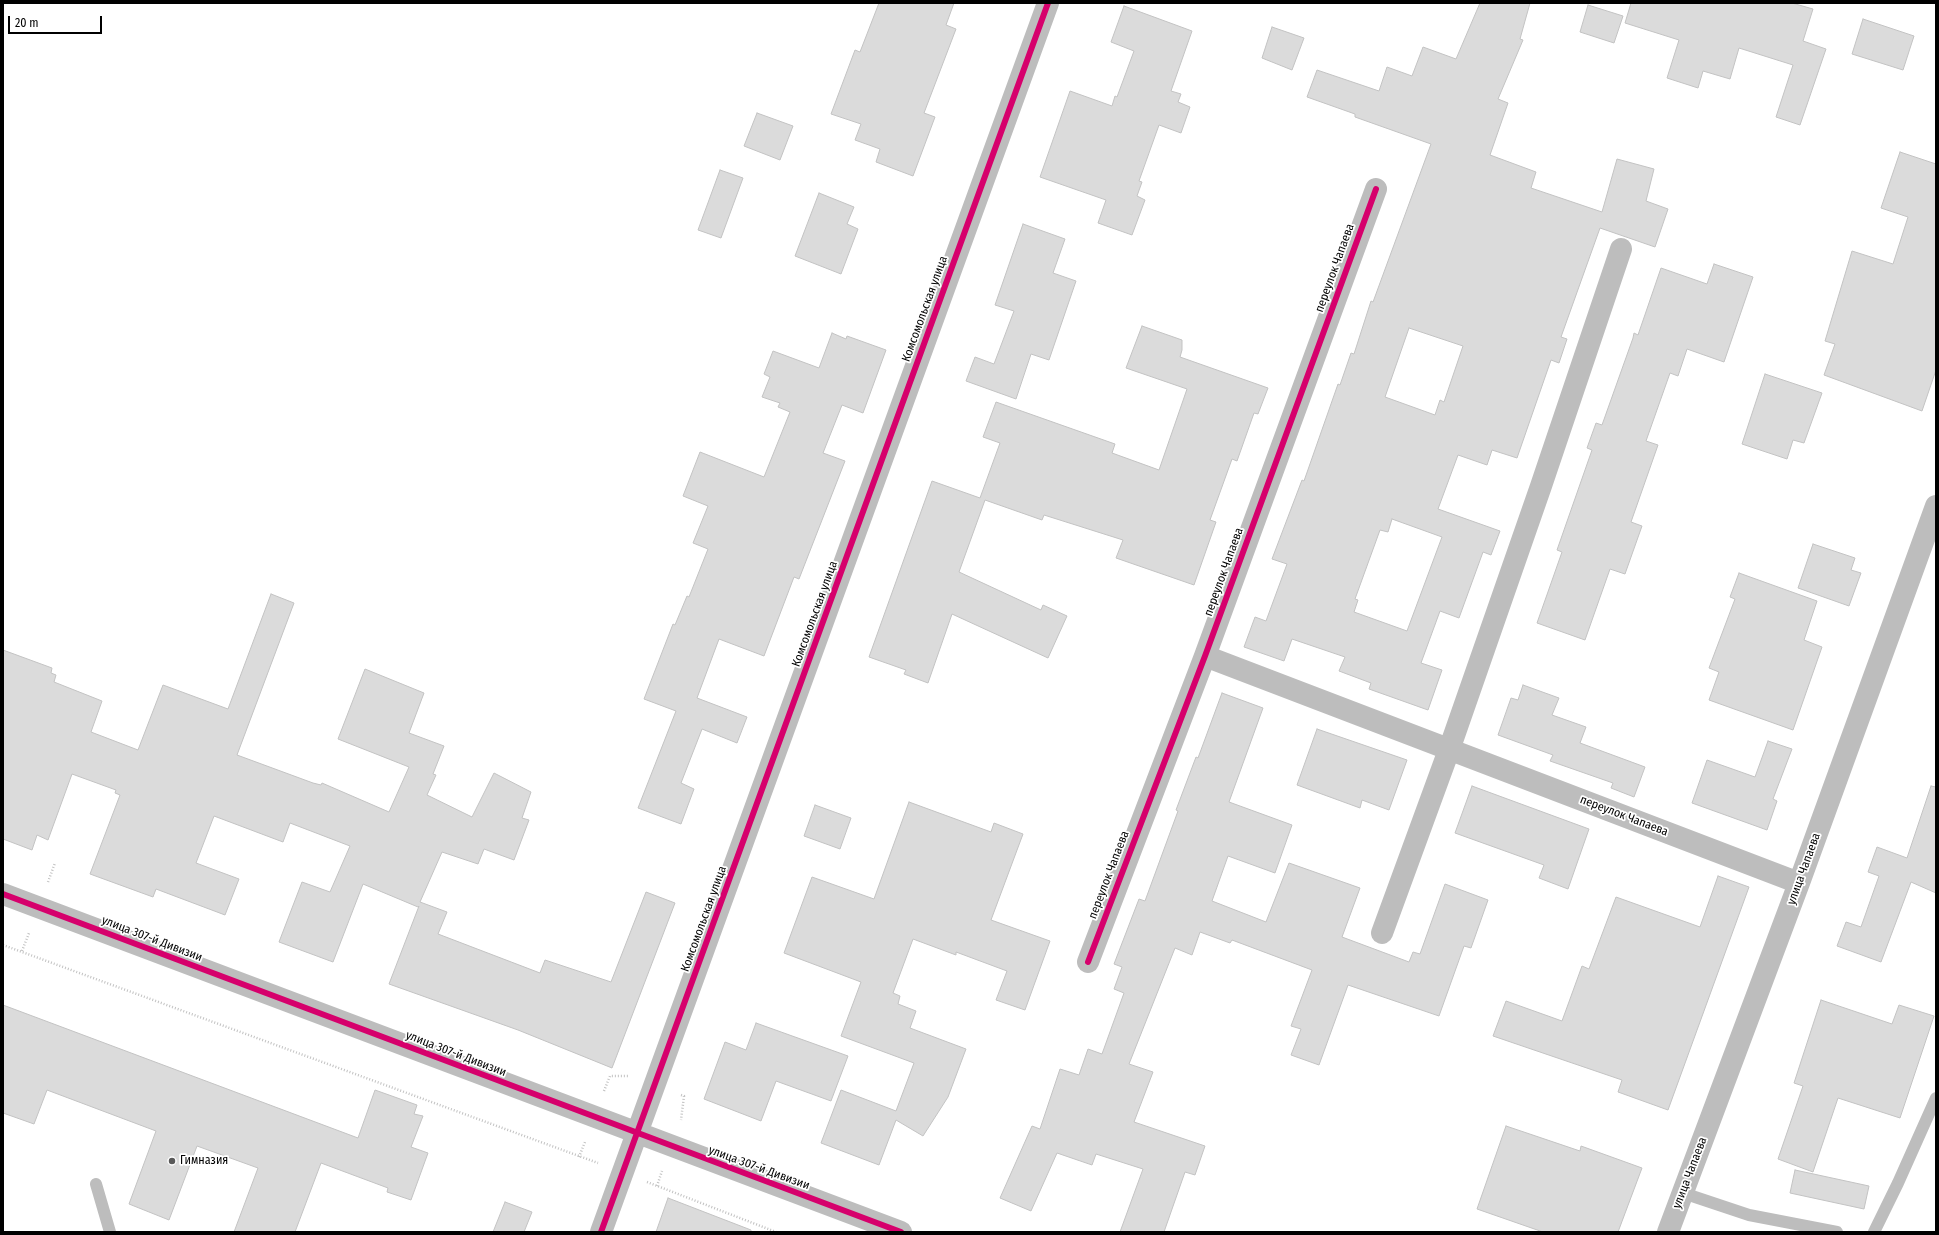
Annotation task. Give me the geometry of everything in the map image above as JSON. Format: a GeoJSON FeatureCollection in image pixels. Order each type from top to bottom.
{"type":"FeatureCollection","features":[{"type":"Feature","properties":{"kind":"street","name":"Комсомольская улица"},"geometry":{"type":"LineString","coordinates":[[601,1232],[1048,3]]}},
{"type":"Feature","properties":{"kind":"street","name":"переулок Чапаева"},"geometry":{"type":"LineString","coordinates":[[1088,962],[1204,656],[1376,189]]}},
{"type":"Feature","properties":{"kind":"street"},"geometry":{"type":"LineString","coordinates":[[1382,933],[1449,750],[1541,486],[1621,249]]}},
{"type":"Feature","properties":{"kind":"street","name":"улица Чапаева"},"geometry":{"type":"LineString","coordinates":[[1668,1232],[1799,883],[1936,506]]}},
{"type":"Feature","properties":{"kind":"street","name":"переулок Чапаева"},"geometry":{"type":"LineString","coordinates":[[1204,656],[1799,883]]}},
{"type":"Feature","properties":{"kind":"street","name":"улица 307-й Дивизии"},"geometry":{"type":"LineString","coordinates":[[3,894],[637,1134],[901,1232]]}},
{"type":"Feature","properties":{"kind":"lane"},"geometry":{"type":"LineString","coordinates":[[1874,1232],[1898,1183],[1936,1098]]}},
{"type":"Feature","properties":{"kind":"lane"},"geometry":{"type":"LineString","coordinates":[[96,1184],[110,1232]]}},
{"type":"Feature","properties":{"kind":"lane"},"geometry":{"type":"LineString","coordinates":[[1683,1193],[1749,1215],[1837,1232]]}},
{"type":"Feature","properties":{"kind":"path"},"geometry":{"type":"LineString","coordinates":[[3,945],[579,1157]]}},
{"type":"Feature","properties":{"kind":"path"},"geometry":{"type":"LineString","coordinates":[[657,1186],[776,1232]]}},
{"type":"Feature","properties":{"kind":"building"},"geometry":{"type":"Polygon","coordinates":[[[879,3],[954,3],[946,25],[956,29],[924,113],[935,117],[913,176],[876,162],[880,149],[855,140],[861,124],[831,114],[855,50],[860,52],[879,3]]]}},
{"type":"Feature","properties":{"kind":"building"},"geometry":{"type":"Polygon","coordinates":[[[1480,3],[1530,3],[1520,39],[1523,40],[1498,99],[1508,103],[1490,155],[1536,172],[1531,188],[1602,212],[1617,159],[1654,169],[1646,201],[1668,209],[1655,247],[1600,228],[1561,337],[1567,339],[1559,363],[1551,360],[1517,458],[1492,450],[1487,465],[1458,455],[1438,509],[1500,531],[1491,555],[1483,552],[1459,618],[1440,611],[1421,663],[1442,670],[1428,710],[1369,689],[1371,683],[1339,671],[1345,657],[1292,639],[1284,661],[1244,647],[1255,617],[1266,621],[1287,564],[1272,559],[1302,480],[1304,481],[1338,384],[1340,385],[1351,353],[1354,354],[1371,301],[1373,302],[1431,144],[1355,117],[1355,114],[1307,97],[1317,70],[1379,91],[1387,67],[1412,76],[1423,47],[1456,59],[1480,3]],[[1409,328],[1385,397],[1435,415],[1440,400],[1444,402],[1463,346],[1409,328]],[[1392,519],[1388,532],[1380,530],[1355,599],[1358,600],[1354,612],[1407,631],[1442,537],[1392,519]]]}},
{"type":"Feature","properties":{"kind":"building"},"geometry":{"type":"Polygon","coordinates":[[[1631,3],[1792,3],[1813,9],[1803,41],[1826,49],[1800,125],[1776,117],[1793,65],[1739,48],[1730,79],[1703,71],[1698,88],[1667,78],[1679,40],[1625,23],[1631,3]]]}},
{"type":"Feature","properties":{"kind":"building"},"geometry":{"type":"Polygon","coordinates":[[[1588,5],[1623,16],[1614,43],[1580,32],[1588,5]]]}},
{"type":"Feature","properties":{"kind":"building"},"geometry":{"type":"Polygon","coordinates":[[[1124,6],[1192,31],[1171,91],[1181,94],[1178,102],[1190,107],[1181,133],[1159,125],[1139,181],[1142,182],[1137,196],[1145,200],[1132,235],[1098,223],[1106,200],[1040,177],[1070,91],[1112,106],[1115,96],[1117,97],[1134,51],[1111,42],[1124,6]]]}},
{"type":"Feature","properties":{"kind":"building"},"geometry":{"type":"Polygon","coordinates":[[[1863,19],[1914,36],[1903,70],[1852,54],[1863,19]]]}},
{"type":"Feature","properties":{"kind":"building"},"geometry":{"type":"Polygon","coordinates":[[[1272,27],[1304,38],[1292,70],[1262,58],[1272,27]]]}},
{"type":"Feature","properties":{"kind":"building"},"geometry":{"type":"Polygon","coordinates":[[[757,113],[793,126],[780,160],[744,146],[757,113]]]}},
{"type":"Feature","properties":{"kind":"building"},"geometry":{"type":"Polygon","coordinates":[[[1900,152],[1936,164],[1936,370],[1922,411],[1824,375],[1835,344],[1825,341],[1852,251],[1893,264],[1908,217],[1881,208],[1900,152]]]}},
{"type":"Feature","properties":{"kind":"building"},"geometry":{"type":"Polygon","coordinates":[[[720,170],[743,178],[721,238],[698,230],[720,170]]]}},
{"type":"Feature","properties":{"kind":"building"},"geometry":{"type":"Polygon","coordinates":[[[819,193],[854,207],[847,224],[858,229],[841,274],[795,256],[819,193]]]}},
{"type":"Feature","properties":{"kind":"building"},"geometry":{"type":"Polygon","coordinates":[[[1023,224],[1065,239],[1053,273],[1076,281],[1049,360],[1031,354],[1016,399],[966,381],[975,357],[994,364],[1014,311],[995,305],[1023,224]]]}},
{"type":"Feature","properties":{"kind":"building"},"geometry":{"type":"Polygon","coordinates":[[[1714,264],[1753,277],[1724,362],[1687,349],[1678,376],[1670,373],[1646,441],[1658,445],[1631,522],[1642,526],[1625,574],[1610,569],[1585,640],[1537,623],[1562,552],[1557,550],[1592,450],[1587,448],[1596,423],[1602,425],[1634,333],[1638,335],[1661,268],[1707,284],[1714,264]]]}},
{"type":"Feature","properties":{"kind":"building"},"geometry":{"type":"Polygon","coordinates":[[[1142,326],[1182,340],[1180,357],[1268,388],[1258,414],[1254,413],[1237,461],[1232,459],[1210,520],[1216,522],[1194,585],[1116,558],[1123,540],[1044,515],[1042,520],[985,500],[959,572],[1041,610],[1043,605],[1067,616],[1048,658],[952,614],[928,683],[904,674],[906,670],[869,657],[932,481],[980,498],[1000,443],[983,437],[996,402],[1115,444],[1112,453],[1159,470],[1187,389],[1126,368],[1142,326]]]}},
{"type":"Feature","properties":{"kind":"building"},"geometry":{"type":"Polygon","coordinates":[[[832,333],[846,339],[847,336],[886,350],[863,413],[842,405],[823,453],[845,461],[799,579],[794,577],[764,656],[719,639],[697,698],[747,717],[737,743],[702,729],[681,783],[694,789],[681,824],[638,808],[676,711],[644,699],[673,624],[675,625],[687,596],[689,597],[708,549],[693,543],[708,506],[683,496],[700,452],[764,477],[790,412],[778,407],[780,403],[762,397],[770,377],[764,374],[773,351],[819,368],[832,333]]]}},
{"type":"Feature","properties":{"kind":"building"},"geometry":{"type":"Polygon","coordinates":[[[1765,374],[1822,393],[1804,443],[1793,440],[1787,459],[1742,444],[1765,374]]]}},
{"type":"Feature","properties":{"kind":"building"},"geometry":{"type":"Polygon","coordinates":[[[1813,544],[1855,558],[1851,570],[1861,573],[1849,606],[1798,588],[1813,544]]]}},
{"type":"Feature","properties":{"kind":"building"},"geometry":{"type":"Polygon","coordinates":[[[1739,573],[1817,601],[1804,640],[1822,647],[1793,730],[1709,700],[1719,672],[1709,668],[1735,599],[1730,597],[1739,573]]]}},
{"type":"Feature","properties":{"kind":"building"},"geometry":{"type":"Polygon","coordinates":[[[271,594],[294,603],[237,755],[313,783],[321,785],[322,783],[389,812],[409,767],[338,739],[365,669],[424,693],[409,733],[444,746],[433,774],[436,775],[427,795],[472,817],[494,773],[531,792],[522,818],[529,820],[514,860],[484,849],[478,864],[442,852],[420,902],[447,912],[438,934],[540,973],[545,960],[611,982],[646,892],[675,903],[612,1068],[518,1030],[389,984],[419,906],[418,907],[363,884],[333,962],[279,942],[302,882],[330,892],[350,846],[290,823],[283,842],[214,816],[196,863],[239,879],[225,915],[156,889],[153,897],[90,874],[120,795],[115,793],[116,790],[72,774],[48,840],[37,835],[32,850],[3,839],[3,650],[52,668],[51,673],[56,675],[54,682],[102,701],[91,732],[138,750],[163,685],[228,709],[271,594]]]}},
{"type":"Feature","properties":{"kind":"building"},"geometry":{"type":"Polygon","coordinates":[[[1523,685],[1559,698],[1552,715],[1586,727],[1580,743],[1645,767],[1634,797],[1611,788],[1613,783],[1550,761],[1553,755],[1498,735],[1511,698],[1518,700],[1523,685]]]}},
{"type":"Feature","properties":{"kind":"building"},"geometry":{"type":"Polygon","coordinates":[[[1222,693],[1263,708],[1229,802],[1292,825],[1275,873],[1228,856],[1212,901],[1266,922],[1289,863],[1360,888],[1342,937],[1409,962],[1413,952],[1420,954],[1445,884],[1488,900],[1471,948],[1464,946],[1439,1016],[1348,985],[1319,1065],[1291,1055],[1301,1029],[1291,1026],[1312,970],[1232,940],[1230,943],[1200,932],[1192,955],[1175,948],[1129,1064],[1153,1072],[1134,1122],[1205,1146],[1195,1175],[1185,1172],[1164,1232],[1120,1232],[1143,1169],[1096,1154],[1092,1165],[1057,1153],[1031,1211],[1000,1198],[1032,1126],[1040,1129],[1060,1069],[1079,1075],[1088,1049],[1102,1054],[1124,993],[1114,989],[1122,967],[1114,964],[1139,899],[1145,901],[1178,811],[1176,810],[1196,757],[1198,758],[1222,693]]]}},
{"type":"Feature","properties":{"kind":"building"},"geometry":{"type":"Polygon","coordinates":[[[1317,729],[1407,760],[1389,810],[1362,800],[1360,808],[1297,785],[1317,729]]]}},
{"type":"Feature","properties":{"kind":"building"},"geometry":{"type":"Polygon","coordinates":[[[1768,741],[1792,749],[1773,799],[1777,801],[1767,830],[1692,803],[1707,760],[1755,777],[1768,741]]]}},
{"type":"Feature","properties":{"kind":"building"},"geometry":{"type":"Polygon","coordinates":[[[1472,786],[1589,829],[1568,889],[1539,878],[1544,865],[1455,833],[1472,786]]]}},
{"type":"Feature","properties":{"kind":"building"},"geometry":{"type":"Polygon","coordinates":[[[1931,786],[1936,787],[1936,893],[1911,882],[1881,962],[1837,946],[1846,922],[1861,927],[1879,876],[1868,872],[1877,847],[1907,858],[1931,786]]]}},
{"type":"Feature","properties":{"kind":"building"},"geometry":{"type":"Polygon","coordinates":[[[909,802],[991,832],[994,823],[1023,834],[991,920],[1050,941],[1025,1010],[996,1000],[1007,971],[956,952],[956,955],[913,939],[893,993],[900,996],[898,1004],[916,1011],[910,1028],[966,1049],[948,1097],[923,1136],[896,1120],[879,1165],[821,1143],[841,1090],[896,1111],[914,1063],[841,1036],[861,982],[784,953],[812,877],[874,899],[909,802]]]}},
{"type":"Feature","properties":{"kind":"building"},"geometry":{"type":"Polygon","coordinates":[[[815,805],[851,818],[840,849],[804,836],[815,805]]]}},
{"type":"Feature","properties":{"kind":"building"},"geometry":{"type":"Polygon","coordinates":[[[1718,876],[1749,887],[1668,1110],[1618,1092],[1622,1080],[1493,1036],[1506,1001],[1562,1021],[1582,966],[1589,969],[1616,897],[1700,927],[1718,876]]]}},
{"type":"Feature","properties":{"kind":"building"},"geometry":{"type":"Polygon","coordinates":[[[1821,1000],[1892,1024],[1899,1005],[1934,1016],[1900,1118],[1838,1098],[1813,1172],[1778,1159],[1803,1086],[1794,1083],[1821,1000]]]}},
{"type":"Feature","properties":{"kind":"building"},"geometry":{"type":"Polygon","coordinates":[[[3,1005],[358,1138],[375,1090],[417,1105],[414,1114],[423,1116],[411,1147],[428,1153],[411,1200],[387,1192],[388,1188],[321,1163],[295,1232],[234,1232],[258,1168],[197,1146],[169,1220],[129,1204],[156,1131],[47,1090],[34,1124],[3,1113],[3,1005]]]}},
{"type":"Feature","properties":{"kind":"building"},"geometry":{"type":"Polygon","coordinates":[[[756,1023],[848,1056],[831,1101],[776,1081],[761,1121],[704,1099],[725,1042],[746,1050],[756,1023]]]}},
{"type":"Feature","properties":{"kind":"building"},"geometry":{"type":"Polygon","coordinates":[[[1506,1126],[1580,1151],[1581,1146],[1642,1168],[1618,1232],[1543,1232],[1477,1209],[1506,1126]]]}},
{"type":"Feature","properties":{"kind":"building"},"geometry":{"type":"Polygon","coordinates":[[[1795,1170],[1869,1186],[1864,1209],[1790,1193],[1795,1170]]]}},
{"type":"Feature","properties":{"kind":"building"},"geometry":{"type":"Polygon","coordinates":[[[668,1198],[751,1230],[751,1232],[656,1232],[668,1198]]]}},
{"type":"Feature","properties":{"kind":"building"},"geometry":{"type":"Polygon","coordinates":[[[505,1202],[532,1212],[524,1232],[493,1232],[505,1202]]]}},
{"type":"Feature","properties":{"kind":"cycle path"},"geometry":{"type":"LineString","coordinates":[[601,1232],[1048,3]]}},
{"type":"Feature","properties":{"kind":"cycle path"},"geometry":{"type":"LineString","coordinates":[[1088,962],[1205,656],[1376,189]]}},
{"type":"Feature","properties":{"kind":"cycle path"},"geometry":{"type":"LineString","coordinates":[[3,894],[901,1232]]}},
{"type":"Feature","properties":{"kind":"place","name":"Гимназия"},"geometry":{"type":"Point","coordinates":[172,1161]}}]}
